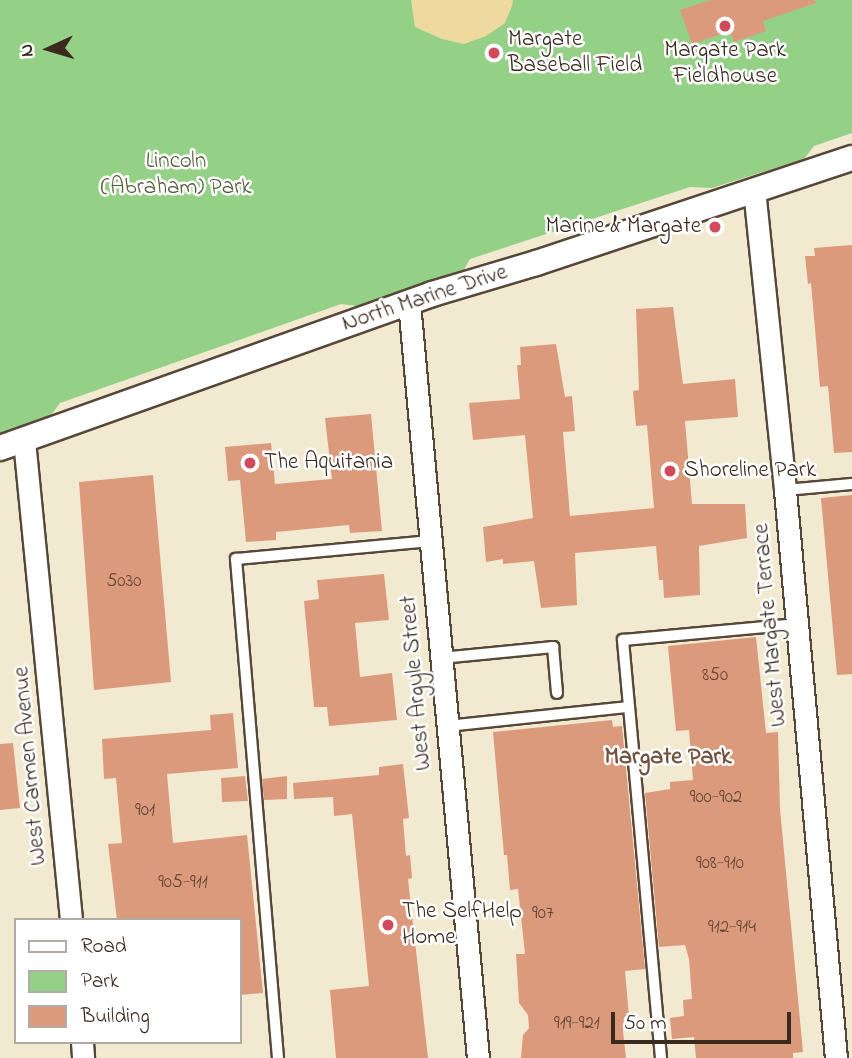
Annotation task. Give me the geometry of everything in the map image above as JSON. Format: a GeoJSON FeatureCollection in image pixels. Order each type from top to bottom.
{"type":"FeatureCollection","features":[{"type":"Feature","properties":{"kind":"street","name":"North Marine Drive"},"geometry":{"type":"LineString","coordinates":[[0,448],[409,303],[852,158]]}},
{"type":"Feature","properties":{"kind":"street","name":"West Margate Terrace"},"geometry":{"type":"LineString","coordinates":[[754,189],[785,490],[836,1058]]}},
{"type":"Feature","properties":{"kind":"street","name":"West Argyle Street"},"geometry":{"type":"LineString","coordinates":[[409,303],[478,1058]]}},
{"type":"Feature","properties":{"kind":"street","name":"West Carmen Avenue"},"geometry":{"type":"LineString","coordinates":[[24,440],[71,918]]}},
{"type":"Feature","properties":{"kind":"lane"},"geometry":{"type":"LineString","coordinates":[[785,490],[852,484]]}},
{"type":"Feature","properties":{"kind":"lane"},"geometry":{"type":"LineString","coordinates":[[278,1058],[236,559],[431,541]]}},
{"type":"Feature","properties":{"kind":"lane"},"geometry":{"type":"LineString","coordinates":[[661,1058],[623,640],[797,624]]}},
{"type":"Feature","properties":{"kind":"lane"},"geometry":{"type":"LineString","coordinates":[[441,658],[553,647],[557,693]]}},
{"type":"Feature","properties":{"kind":"lane"},"geometry":{"type":"LineString","coordinates":[[447,726],[629,707]]}},
{"type":"Feature","properties":{"kind":"green space","name":"Lincoln (Abraham) Park"},"geometry":{"type":"Polygon","coordinates":[[[0,0],[852,0],[852,133],[814,146],[804,159],[712,188],[690,187],[470,259],[463,271],[357,306],[341,304],[60,403],[51,415],[0,433],[0,0]]]}},
{"type":"Feature","properties":{"kind":"sand"},"geometry":{"type":"Polygon","coordinates":[[[411,0],[513,0],[505,23],[486,36],[464,44],[442,39],[415,27],[411,0]]]}},
{"type":"Feature","properties":{"kind":"building","name":"Margate Park Fieldhouse"},"geometry":{"type":"Polygon","coordinates":[[[710,0],[815,0],[816,3],[763,21],[766,31],[734,42],[730,31],[692,44],[680,10],[710,0]]]}},
{"type":"Feature","properties":{"kind":"building"},"geometry":{"type":"Polygon","coordinates":[[[852,245],[852,452],[834,453],[828,386],[820,387],[811,283],[808,284],[805,256],[815,256],[814,248],[852,245]]]}},
{"type":"Feature","properties":{"kind":"building","name":"Shoreline Park"},"geometry":{"type":"Polygon","coordinates":[[[673,307],[683,384],[735,379],[738,417],[685,421],[692,504],[745,504],[747,538],[699,546],[700,595],[664,598],[663,580],[659,580],[656,546],[575,553],[577,605],[541,608],[534,561],[503,564],[503,559],[486,562],[483,527],[533,518],[525,435],[473,440],[469,403],[520,399],[517,365],[521,365],[520,347],[556,344],[565,397],[572,396],[575,431],[563,432],[570,516],[654,508],[647,425],[636,426],[633,391],[639,390],[636,309],[673,307]]]}},
{"type":"Feature","properties":{"kind":"building","name":"The Aquitania"},"geometry":{"type":"Polygon","coordinates":[[[371,414],[382,531],[350,533],[349,525],[276,532],[276,540],[246,542],[240,480],[228,481],[225,447],[271,443],[275,484],[332,479],[325,418],[371,414]]]}},
{"type":"Feature","properties":{"kind":"building"},"geometry":{"type":"Polygon","coordinates":[[[153,475],[171,682],[94,690],[79,482],[153,475]]]}},
{"type":"Feature","properties":{"kind":"building"},"geometry":{"type":"Polygon","coordinates":[[[852,495],[852,674],[837,675],[821,498],[852,495]]]}},
{"type":"Feature","properties":{"kind":"building"},"geometry":{"type":"Polygon","coordinates":[[[384,574],[389,620],[355,623],[360,677],[392,673],[397,720],[329,726],[327,707],[314,707],[304,601],[319,599],[317,580],[384,574]]]}},
{"type":"Feature","properties":{"kind":"building"},"geometry":{"type":"Polygon","coordinates":[[[756,637],[766,733],[778,732],[780,809],[803,1052],[793,1053],[793,1058],[696,1058],[694,1037],[672,1039],[670,1018],[684,1016],[683,1000],[692,999],[689,959],[685,945],[659,947],[645,793],[670,789],[670,782],[693,780],[689,730],[676,731],[668,646],[756,637]]]}},
{"type":"Feature","properties":{"kind":"building"},"geometry":{"type":"Polygon","coordinates":[[[233,713],[238,768],[167,774],[173,843],[247,835],[263,993],[242,995],[242,918],[117,918],[108,844],[122,843],[116,778],[104,779],[102,739],[211,730],[210,715],[233,713]]]}},
{"type":"Feature","properties":{"kind":"building"},"geometry":{"type":"Polygon","coordinates":[[[612,720],[613,727],[622,726],[645,969],[625,971],[629,1016],[624,1017],[623,1031],[626,1058],[521,1058],[523,1035],[529,1028],[528,1015],[519,1003],[516,954],[525,954],[518,889],[510,890],[507,855],[504,855],[493,732],[612,720]]]}},
{"type":"Feature","properties":{"kind":"building"},"geometry":{"type":"Polygon","coordinates":[[[13,743],[20,808],[0,810],[0,744],[13,743]]]}},
{"type":"Feature","properties":{"kind":"building","name":"The SelfHelp Home"},"geometry":{"type":"Polygon","coordinates":[[[403,764],[409,818],[403,819],[406,856],[410,855],[412,878],[408,879],[428,1058],[336,1058],[330,990],[369,986],[352,814],[334,816],[333,797],[294,799],[293,783],[379,775],[379,767],[403,764]]]}},
{"type":"Feature","properties":{"kind":"building"},"geometry":{"type":"Polygon","coordinates":[[[245,776],[248,801],[222,802],[221,778],[245,776]]]}},
{"type":"Feature","properties":{"kind":"building"},"geometry":{"type":"Polygon","coordinates":[[[287,776],[287,799],[264,800],[262,779],[287,776]]]}},
{"type":"Feature","properties":{"kind":"place","name":"Margate Park Fieldhouse"},"geometry":{"type":"Point","coordinates":[725,26]}},
{"type":"Feature","properties":{"kind":"place","name":"Margate Baseball Field"},"geometry":{"type":"Point","coordinates":[494,53]}},
{"type":"Feature","properties":{"kind":"place","name":"Marine & Margate"},"geometry":{"type":"Point","coordinates":[715,227]}},
{"type":"Feature","properties":{"kind":"place","name":"The Aquitania"},"geometry":{"type":"Point","coordinates":[250,463]}},
{"type":"Feature","properties":{"kind":"place","name":"Shoreline Park"},"geometry":{"type":"Point","coordinates":[670,471]}},
{"type":"Feature","properties":{"kind":"place","name":"The SelfHelp Home"},"geometry":{"type":"Point","coordinates":[388,925]}},
{"type":"Feature","properties":{"kind":"district","name":"Margate Park"},"geometry":{"type":"Point","coordinates":[668,758]}}]}
